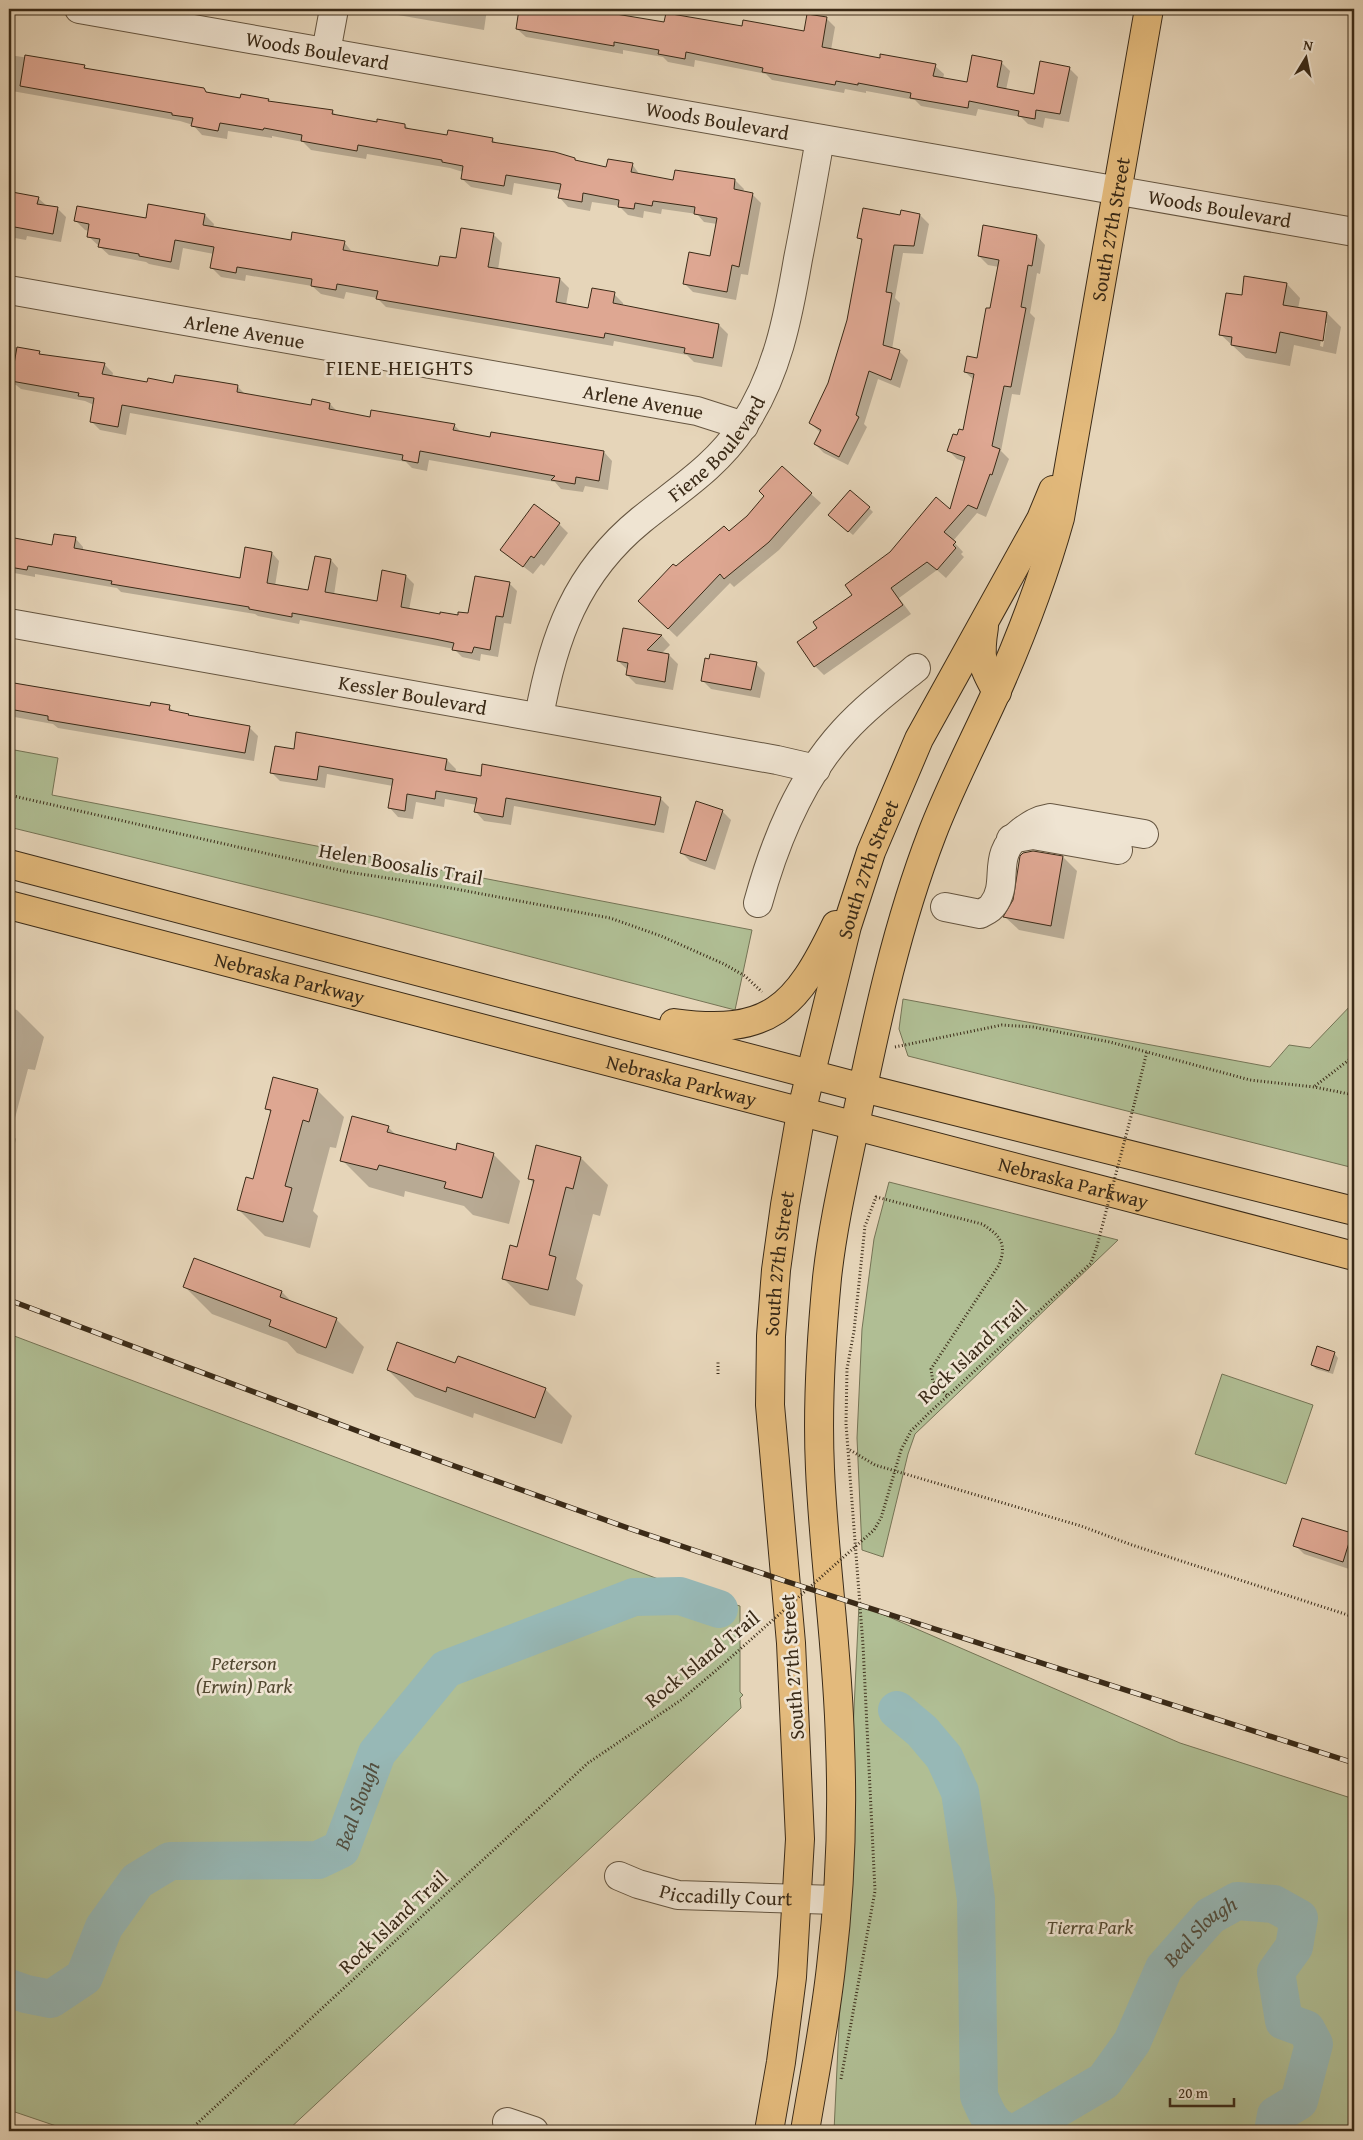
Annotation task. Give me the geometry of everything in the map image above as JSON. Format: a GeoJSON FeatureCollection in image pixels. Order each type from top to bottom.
{"type":"FeatureCollection","features":[{"type":"Feature","properties":{"kind":"main road","name":"South 27th Street"},"geometry":{"type":"LineString","coordinates":[[805,2131],[825,2013],[837,1900],[841,1807],[840,1742],[819,1465],[819,1390],[827,1278],[837,1208],[888,973],[908,902],[940,814],[996,692],[1048,562],[1060,518],[1149,9]]}},
{"type":"Feature","properties":{"kind":"main road","name":"South 27th Street"},"geometry":{"type":"LineString","coordinates":[[769,2131],[788,2015],[798,1899],[800,1839],[797,1739],[791,1644],[770,1406],[771,1336],[776,1270],[801,1113],[847,926],[865,871],[897,787],[920,739],[1041,519],[1071,450]]}},
{"type":"Feature","properties":{"kind":"main road"},"geometry":{"type":"LineString","coordinates":[[985,620],[981,646],[982,666],[996,692]]}},
{"type":"Feature","properties":{"kind":"main road","name":"Nebraska Parkway"},"geometry":{"type":"LineString","coordinates":[[9,864],[863,1088],[1354,1211]]}},
{"type":"Feature","properties":{"kind":"main road"},"geometry":{"type":"LineString","coordinates":[[475,986],[672,1023],[719,1028],[742,1025],[761,1019],[792,999],[805,984],[865,871]]}},
{"type":"Feature","properties":{"kind":"main road","name":"Nebraska Parkway"},"geometry":{"type":"LineString","coordinates":[[9,905],[1354,1256]]}},
{"type":"Feature","properties":{"kind":"street","name":"Woods Boulevard"},"geometry":{"type":"LineString","coordinates":[[79,9],[1354,232]]}},
{"type":"Feature","properties":{"kind":"street"},"geometry":{"type":"LineString","coordinates":[[326,52],[334,9]]}},
{"type":"Feature","properties":{"kind":"street","name":"Fiene Boulevard"},"geometry":{"type":"LineString","coordinates":[[539,717],[556,642],[574,601],[589,577],[605,556],[640,521],[705,471],[722,454],[744,426],[768,382],[784,335],[820,140]]}},
{"type":"Feature","properties":{"kind":"street","name":"Arlene Avenue"},"geometry":{"type":"LineString","coordinates":[[9,290],[697,411],[744,426]]}},
{"type":"Feature","properties":{"kind":"street","name":"Kessler Boulevard"},"geometry":{"type":"LineString","coordinates":[[9,623],[777,760],[816,769]]}},
{"type":"Feature","properties":{"kind":"street"},"geometry":{"type":"LineString","coordinates":[[758,903],[778,838],[796,801],[816,769],[856,718],[916,668]]}},
{"type":"Feature","properties":{"kind":"street"},"geometry":{"type":"LineString","coordinates":[[945,907],[980,914],[993,906],[998,891],[1005,847],[1011,839],[1037,820],[1050,818],[1144,834]]}},
{"type":"Feature","properties":{"kind":"street"},"geometry":{"type":"LineString","coordinates":[[1011,839],[1033,835],[1118,850]]}},
{"type":"Feature","properties":{"kind":"street","name":"Piccadilly Court"},"geometry":{"type":"LineString","coordinates":[[619,1876],[653,1889],[678,1895],[837,1900]]}},
{"type":"Feature","properties":{"kind":"street"},"geometry":{"type":"LineString","coordinates":[[507,2122],[534,2131]]}},
{"type":"Feature","properties":{"kind":"path","name":"Helen Boosalis Trail"},"geometry":{"type":"LineString","coordinates":[[9,795],[348,872],[444,887],[610,918],[661,936],[724,964],[745,976],[764,994]]}},
{"type":"Feature","properties":{"kind":"path"},"geometry":{"type":"LineString","coordinates":[[895,1047],[1002,1025],[1033,1027],[1147,1051],[1250,1080],[1314,1087],[1354,1095]]}},
{"type":"Feature","properties":{"kind":"path","name":"Rock Island Trail"},"geometry":{"type":"LineString","coordinates":[[189,2131],[588,1763],[681,1700],[874,1530],[881,1518],[901,1450],[911,1431],[1091,1263],[1147,1051]]}},
{"type":"Feature","properties":{"kind":"path"},"geometry":{"type":"LineString","coordinates":[[1314,1087],[1354,1056]]}},
{"type":"Feature","properties":{"kind":"path"},"geometry":{"type":"LineString","coordinates":[[1349,1061],[1354,1075]]}},
{"type":"Feature","properties":{"kind":"path"},"geometry":{"type":"LineString","coordinates":[[948,1396],[934,1382],[931,1369],[998,1266],[1003,1254],[1001,1240],[995,1232],[982,1224],[876,1197],[864,1226],[854,1331],[847,1369],[846,1424],[849,1449],[874,1465],[1081,1526],[1132,1546],[1354,1617]]}},
{"type":"Feature","properties":{"kind":"path"},"geometry":{"type":"LineString","coordinates":[[718,1360],[718,1374]]}},
{"type":"Feature","properties":{"kind":"green space"},"geometry":{"type":"Polygon","coordinates":[[[9,749],[58,758],[52,795],[752,930],[735,1010],[378,917],[9,827],[9,749]]]}},
{"type":"Feature","properties":{"kind":"green space"},"geometry":{"type":"Polygon","coordinates":[[[903,999],[1270,1067],[1289,1045],[1310,1048],[1354,1002],[1354,1168],[908,1056],[899,1029],[903,999]]]}},
{"type":"Feature","properties":{"kind":"green space"},"geometry":{"type":"Polygon","coordinates":[[[889,1182],[1118,1240],[915,1434],[908,1454],[883,1557],[862,1550],[857,1438],[862,1329],[874,1239],[889,1182]]]}},
{"type":"Feature","properties":{"kind":"green space","name":"Peterson (Erwin) Park"},"geometry":{"type":"Polygon","coordinates":[[[9,1334],[698,1594],[740,1606],[740,1692],[743,1695],[740,1698],[741,1708],[287,2131],[71,2131],[9,2110],[9,1334]]]}},
{"type":"Feature","properties":{"kind":"green space"},"geometry":{"type":"Polygon","coordinates":[[[1222,1374],[1313,1405],[1286,1484],[1195,1454],[1222,1374]]]}},
{"type":"Feature","properties":{"kind":"green space","name":"Tierra Park"},"geometry":{"type":"Polygon","coordinates":[[[859,1604],[1180,1743],[1354,1799],[1354,2131],[834,2131],[859,1604]]]}},
{"type":"Feature","properties":{"kind":"building"},"geometry":{"type":"Polygon","coordinates":[[[519,9],[592,10],[664,22],[666,13],[742,26],[743,20],[804,31],[807,14],[827,17],[822,47],[880,58],[880,54],[936,64],[933,76],[967,82],[972,55],[1002,61],[997,87],[1034,94],[1040,61],[1070,67],[1060,114],[1036,110],[1035,119],[1018,116],[1019,111],[969,101],[968,108],[910,98],[911,93],[858,83],[858,85],[836,81],[835,85],[762,72],[763,68],[686,52],[685,59],[658,54],[659,50],[614,42],[614,46],[516,29],[519,9]]]}},
{"type":"Feature","properties":{"kind":"building"},"geometry":{"type":"Polygon","coordinates":[[[25,55],[85,65],[84,68],[204,88],[206,92],[240,98],[241,94],[269,99],[268,101],[333,110],[332,114],[377,122],[377,119],[405,124],[405,128],[447,135],[448,130],[493,138],[492,142],[555,152],[575,158],[575,160],[606,167],[608,159],[633,163],[631,172],[673,180],[675,170],[735,179],[734,189],[753,193],[739,267],[732,265],[727,292],[683,284],[689,252],[710,256],[717,218],[694,214],[695,207],[653,201],[652,206],[635,203],[634,209],[618,207],[619,200],[583,193],[582,202],[558,198],[561,184],[506,175],[504,186],[461,179],[463,166],[442,162],[442,160],[358,145],[357,151],[301,141],[302,135],[264,128],[263,130],[220,123],[218,131],[191,126],[193,118],[172,115],[172,113],[20,86],[25,55]]]}},
{"type":"Feature","properties":{"kind":"building"},"geometry":{"type":"Polygon","coordinates":[[[12,192],[39,197],[37,204],[58,207],[53,234],[9,226],[9,198],[11,199],[12,192]]]}},
{"type":"Feature","properties":{"kind":"building"},"geometry":{"type":"Polygon","coordinates":[[[148,204],[205,214],[203,225],[291,240],[292,232],[345,241],[343,250],[438,266],[440,256],[456,258],[461,228],[494,233],[488,267],[560,278],[556,302],[588,308],[592,288],[615,292],[613,303],[719,324],[713,358],[684,353],[685,348],[605,333],[604,338],[376,299],[378,291],[337,284],[336,290],[311,286],[312,279],[237,267],[236,273],[210,268],[214,247],[175,240],[171,262],[139,256],[139,254],[98,247],[100,239],[87,237],[89,224],[74,221],[77,206],[146,218],[148,204]]]}},
{"type":"Feature","properties":{"kind":"building"},"geometry":{"type":"Polygon","coordinates":[[[863,208],[900,215],[901,210],[920,214],[914,246],[894,245],[886,292],[892,293],[883,345],[900,350],[891,380],[869,371],[856,415],[859,417],[839,457],[814,444],[821,430],[809,423],[828,383],[847,320],[862,239],[857,238],[863,208]]]}},
{"type":"Feature","properties":{"kind":"building"},"geometry":{"type":"Polygon","coordinates":[[[983,225],[1037,235],[1032,266],[1028,265],[1021,307],[1026,308],[1011,387],[1004,386],[992,446],[1000,449],[992,475],[990,474],[977,509],[968,505],[944,532],[956,542],[953,545],[956,548],[937,570],[927,562],[891,588],[903,605],[814,667],[797,642],[817,628],[813,622],[852,595],[845,585],[890,552],[936,497],[950,509],[965,457],[947,451],[953,434],[957,435],[959,429],[963,430],[974,374],[964,372],[967,356],[977,358],[986,308],[990,308],[999,260],[978,256],[983,225]]]}},
{"type":"Feature","properties":{"kind":"building"},"geometry":{"type":"Polygon","coordinates":[[[1244,276],[1287,283],[1283,305],[1327,312],[1323,341],[1280,332],[1276,353],[1231,345],[1232,337],[1219,335],[1226,293],[1242,295],[1244,276]]]}},
{"type":"Feature","properties":{"kind":"building"},"geometry":{"type":"Polygon","coordinates":[[[17,347],[40,351],[39,354],[105,363],[102,374],[147,382],[148,378],[173,383],[175,375],[238,385],[237,392],[311,405],[312,399],[330,403],[329,409],[370,417],[371,410],[455,424],[453,430],[490,437],[491,432],[604,451],[599,481],[576,477],[575,484],[551,480],[555,476],[420,451],[418,463],[402,460],[403,455],[122,405],[118,427],[90,422],[94,398],[78,396],[79,393],[11,381],[17,347]]]}},
{"type":"Feature","properties":{"kind":"building"},"geometry":{"type":"Polygon","coordinates":[[[782,466],[812,493],[769,542],[724,579],[720,574],[668,629],[638,601],[673,564],[676,566],[724,526],[729,531],[747,516],[764,496],[759,491],[782,466]]]}},
{"type":"Feature","properties":{"kind":"building"},"geometry":{"type":"Polygon","coordinates":[[[850,490],[870,507],[848,532],[828,515],[850,490]]]}},
{"type":"Feature","properties":{"kind":"building"},"geometry":{"type":"Polygon","coordinates":[[[534,504],[560,523],[534,558],[531,556],[523,567],[500,550],[534,504]]]}},
{"type":"Feature","properties":{"kind":"building"},"geometry":{"type":"Polygon","coordinates":[[[54,534],[76,537],[74,548],[240,578],[245,547],[272,552],[267,583],[308,590],[315,556],[331,559],[325,592],[377,601],[382,570],[406,575],[401,607],[440,614],[440,612],[458,615],[458,612],[468,613],[475,576],[510,582],[503,617],[496,616],[490,650],[474,647],[472,653],[452,650],[454,643],[435,639],[292,613],[292,617],[249,609],[249,607],[111,584],[112,581],[28,566],[27,570],[9,567],[9,537],[52,545],[54,534]]]}},
{"type":"Feature","properties":{"kind":"building"},"geometry":{"type":"Polygon","coordinates":[[[623,628],[662,635],[647,650],[669,654],[665,682],[626,675],[628,663],[617,661],[623,628]]]}},
{"type":"Feature","properties":{"kind":"building"},"geometry":{"type":"Polygon","coordinates":[[[710,654],[757,662],[751,690],[701,681],[705,658],[709,659],[710,654]]]}},
{"type":"Feature","properties":{"kind":"building"},"geometry":{"type":"Polygon","coordinates":[[[14,683],[150,706],[151,702],[170,705],[169,710],[188,715],[250,726],[245,753],[48,720],[48,716],[9,709],[14,683]]]}},
{"type":"Feature","properties":{"kind":"building"},"geometry":{"type":"Polygon","coordinates":[[[296,732],[447,759],[445,770],[481,776],[482,764],[661,797],[655,825],[506,798],[503,817],[474,812],[477,798],[436,791],[435,799],[407,794],[405,811],[388,808],[393,779],[319,766],[317,780],[270,773],[275,746],[294,749],[296,732]]]}},
{"type":"Feature","properties":{"kind":"building"},"geometry":{"type":"Polygon","coordinates":[[[696,801],[723,810],[706,861],[680,853],[696,801]]]}},
{"type":"Feature","properties":{"kind":"building"},"geometry":{"type":"Polygon","coordinates":[[[1033,851],[1063,856],[1051,926],[1003,917],[1013,900],[1020,856],[1023,853],[1033,851]]]}},
{"type":"Feature","properties":{"kind":"building"},"geometry":{"type":"Polygon","coordinates":[[[273,1077],[318,1089],[309,1122],[303,1120],[285,1186],[292,1188],[283,1222],[237,1210],[246,1177],[253,1179],[271,1110],[265,1109],[273,1077]]]}},
{"type":"Feature","properties":{"kind":"building"},"geometry":{"type":"Polygon","coordinates":[[[352,1116],[389,1126],[387,1132],[456,1150],[457,1143],[494,1153],[482,1198],[444,1188],[446,1182],[379,1165],[377,1170],[340,1161],[352,1116]]]}},
{"type":"Feature","properties":{"kind":"building"},"geometry":{"type":"Polygon","coordinates":[[[536,1145],[581,1157],[573,1189],[566,1187],[549,1255],[556,1257],[548,1290],[502,1279],[510,1245],[517,1247],[534,1180],[528,1179],[536,1145]]]}},
{"type":"Feature","properties":{"kind":"building"},"geometry":{"type":"Polygon","coordinates":[[[194,1258],[282,1291],[280,1297],[337,1318],[326,1348],[269,1326],[271,1320],[183,1287],[194,1258]]]}},
{"type":"Feature","properties":{"kind":"building"},"geometry":{"type":"Polygon","coordinates":[[[397,1342],[455,1363],[458,1356],[546,1388],[535,1418],[447,1387],[446,1392],[387,1370],[397,1342]]]}},
{"type":"Feature","properties":{"kind":"building"},"geometry":{"type":"Polygon","coordinates":[[[1317,1346],[1335,1352],[1329,1371],[1311,1365],[1317,1346]]]}},
{"type":"Feature","properties":{"kind":"building"},"geometry":{"type":"Polygon","coordinates":[[[1302,1518],[1352,1533],[1343,1562],[1293,1546],[1302,1518]]]}},
{"type":"Feature","properties":{"kind":"waterway","name":"Beal Slough"},"geometry":{"type":"LineString","coordinates":[[9,1988],[51,1999],[84,1977],[104,1927],[137,1881],[170,1861],[318,1860],[341,1849],[377,1753],[446,1669],[634,1597],[680,1596],[719,1609]]}},
{"type":"Feature","properties":{"kind":"waterway","name":"Beal Slough"},"geometry":{"type":"LineString","coordinates":[[897,1710],[922,1731],[944,1757],[960,1792],[976,1899],[979,2096],[992,2121],[1005,2131]]}},
{"type":"Feature","properties":{"kind":"waterway","name":"Beal Slough"},"geometry":{"type":"LineString","coordinates":[[1019,2131],[1104,2081],[1132,2042],[1164,1968],[1210,1916],[1237,1901],[1274,1904],[1299,1918],[1294,1947],[1276,1972],[1284,2021],[1306,2029],[1314,2044],[1299,2101],[1276,2115],[1273,2131]]}},
{"type":"Feature","properties":{"kind":"railway"},"geometry":{"type":"LineString","coordinates":[[9,1300],[379,1439],[628,1528],[785,1581],[1354,1763]]}},
{"type":"Feature","properties":{"kind":"district","name":"FIENE HEIGHTS"},"geometry":{"type":"Point","coordinates":[400,368]}}]}
